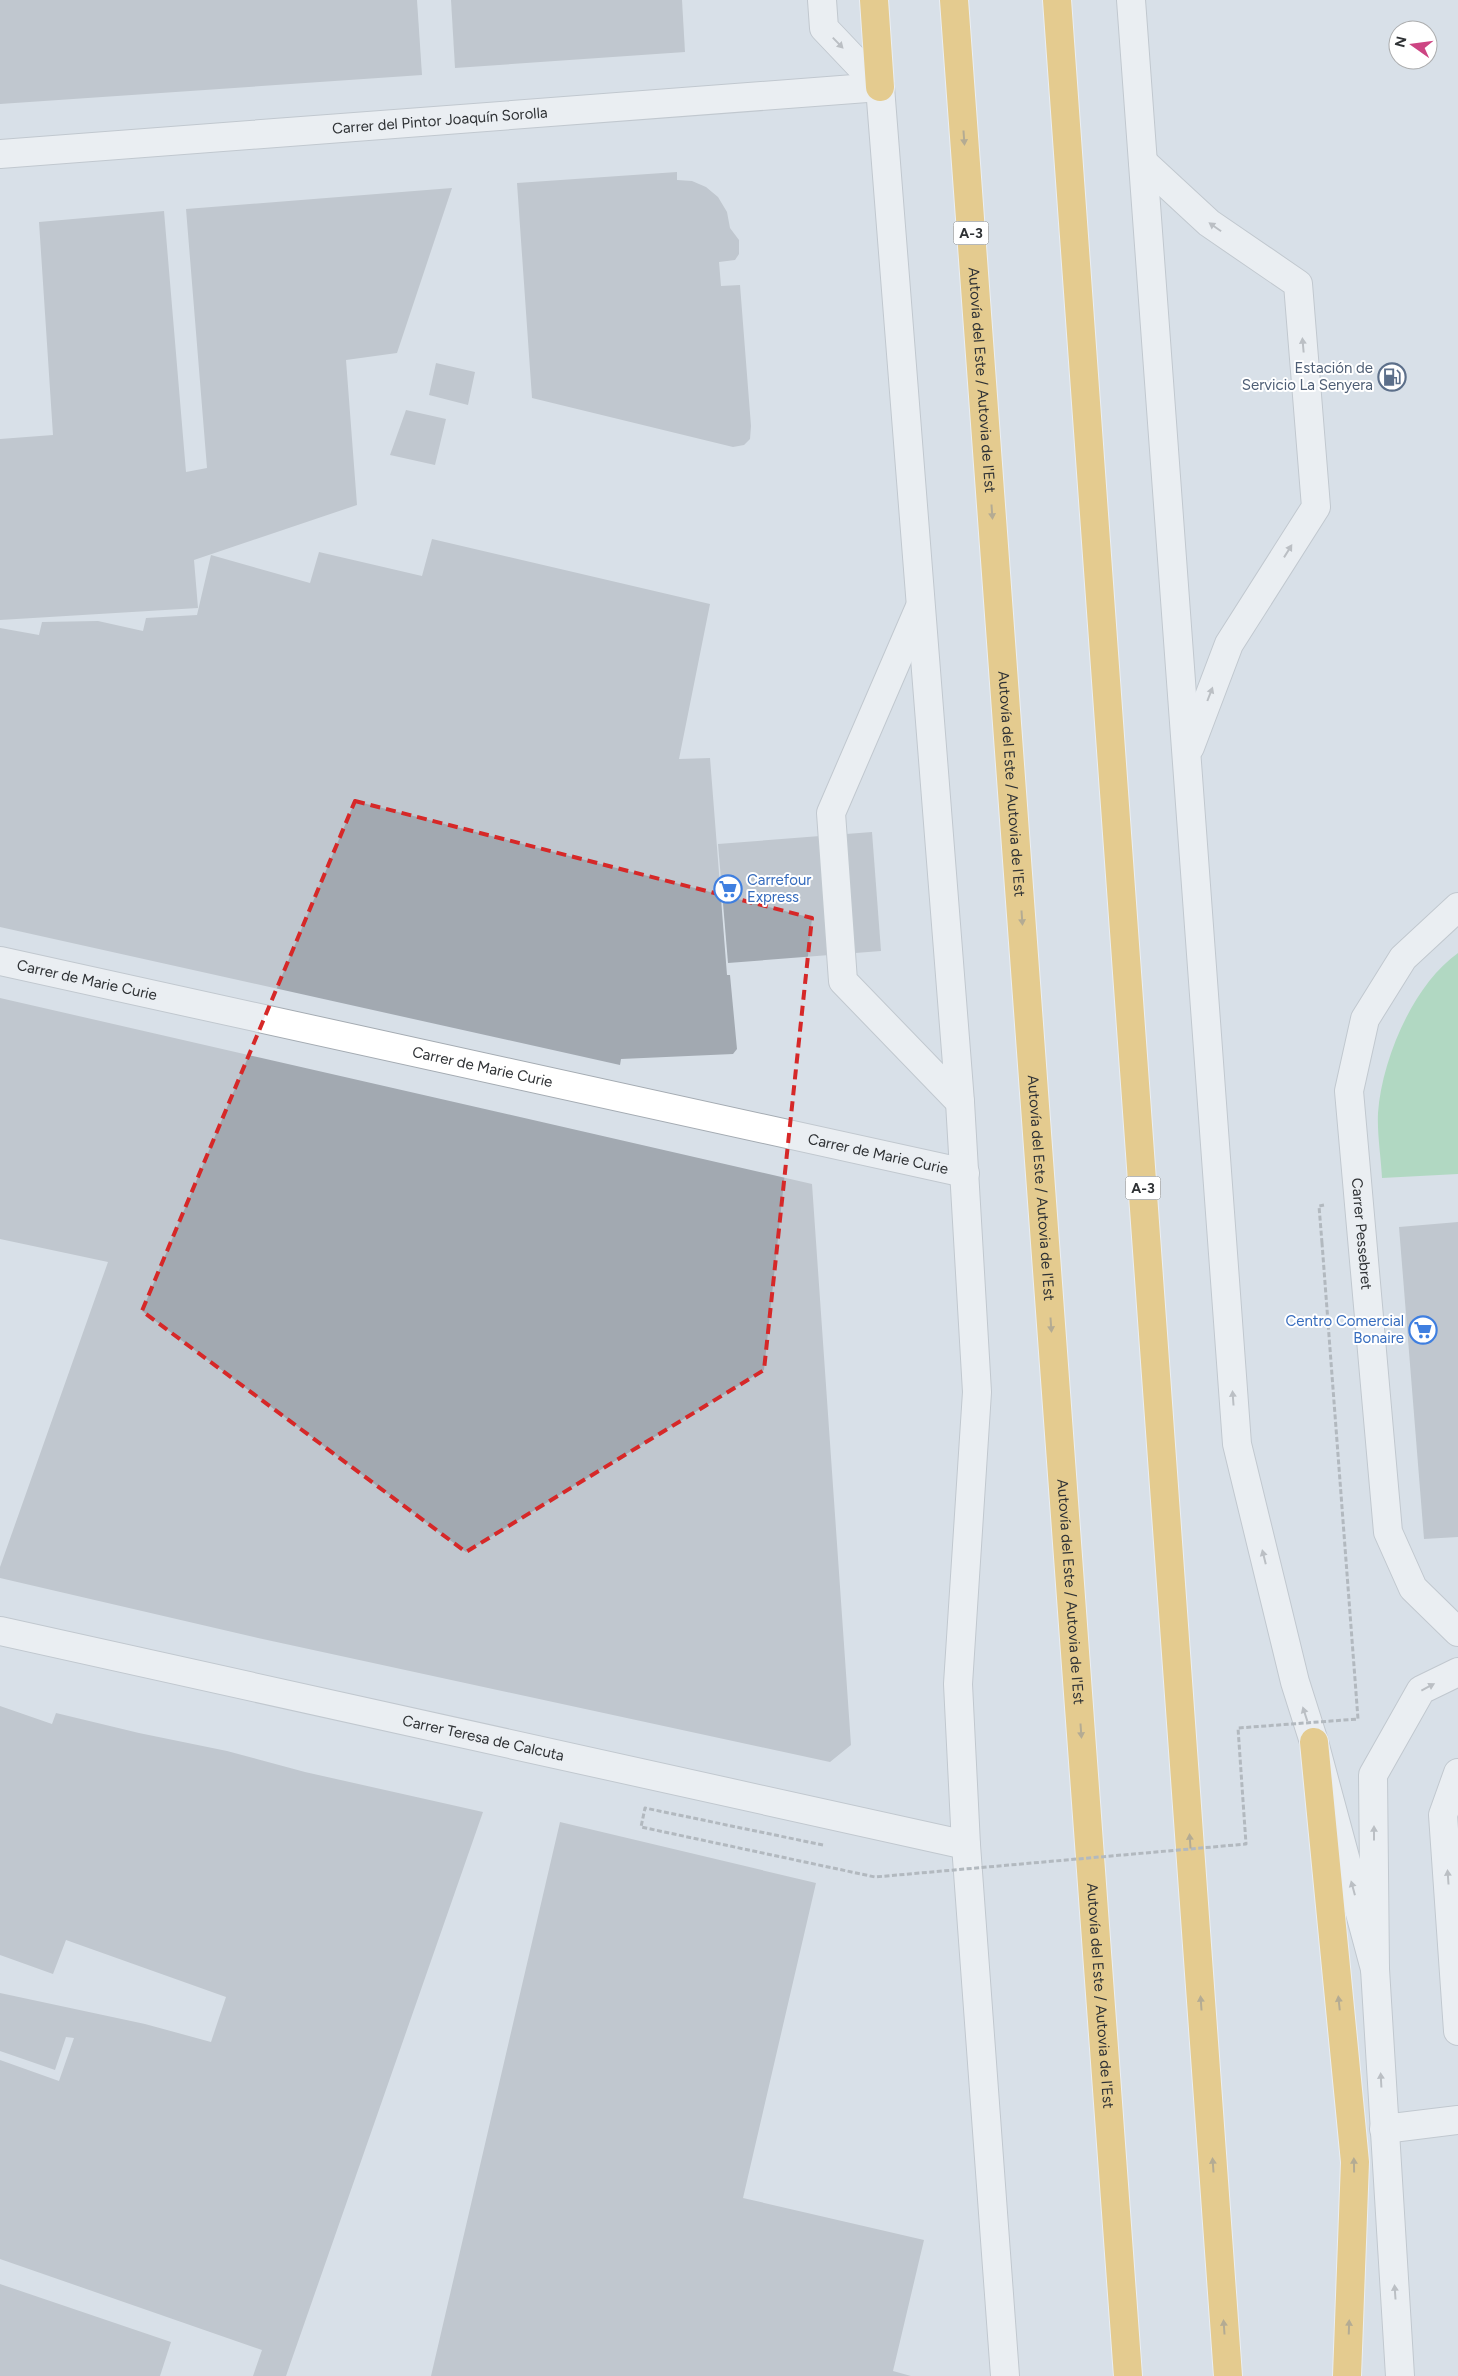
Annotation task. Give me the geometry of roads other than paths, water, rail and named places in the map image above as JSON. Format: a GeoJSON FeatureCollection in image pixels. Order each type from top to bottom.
{"type":"FeatureCollection","features":[{"type":"Feature","properties":{"kind":"highway"},"geometry":{"type":"LineString","coordinates":[[874,0],[880,87]]}},
{"type":"Feature","properties":{"kind":"highway"},"geometry":{"type":"LineString","coordinates":[[940,0],[960,89]]}},
{"type":"Feature","properties":{"kind":"highway","name":"Autovía del Este / Autovia de l'Est"},"geometry":{"type":"LineString","coordinates":[[954,0],[1128,2376]]}},
{"type":"Feature","properties":{"kind":"highway","name":"A-3"},"geometry":{"type":"LineString","coordinates":[[1057,0],[1228,2376]]}},
{"type":"Feature","properties":{"kind":"highway"},"geometry":{"type":"LineString","coordinates":[[1314,1742],[1355,2162],[1347,2376]]}},
{"type":"Feature","properties":{"kind":"street"},"geometry":{"type":"LineString","coordinates":[[822,0],[824,28],[880,87],[960,1102],[977,1392],[958,1684],[966,1845],[1005,2376]]}},
{"type":"Feature","properties":{"kind":"street"},"geometry":{"type":"LineString","coordinates":[[1131,0],[1237,1444],[1295,1682],[1314,1742],[1375,1969]]}},
{"type":"Feature","properties":{"kind":"street","name":"Carrer del Pintor Joaquín Sorolla"},"geometry":{"type":"LineString","coordinates":[[0,154],[880,87]]}},
{"type":"Feature","properties":{"kind":"street"},"geometry":{"type":"LineString","coordinates":[[1143,162],[1209,224],[1298,284],[1316,507],[1229,644],[1186,755]]}},
{"type":"Feature","properties":{"kind":"street"},"geometry":{"type":"LineString","coordinates":[[921,605],[832,813],[843,981],[960,1102]]}},
{"type":"Feature","properties":{"kind":"street","name":"Carrer Pessebret"},"geometry":{"type":"LineString","coordinates":[[1458,907],[1403,958],[1365,1019],[1349,1091],[1388,1532],[1413,1588],[1458,1632]]}},
{"type":"Feature","properties":{"kind":"street","name":"Carrer de Marie Curie"},"geometry":{"type":"LineString","coordinates":[[0,961],[965,1173]]}},
{"type":"Feature","properties":{"kind":"street","name":"Carrer Teresa de Calcuta"},"geometry":{"type":"LineString","coordinates":[[0,1632],[966,1845]]}},
{"type":"Feature","properties":{"kind":"street"},"geometry":{"type":"LineString","coordinates":[[1400,2376],[1375,1969],[1373,1775],[1421,1690],[1458,1672]]}},
{"type":"Feature","properties":{"kind":"street"},"geometry":{"type":"LineString","coordinates":[[1458,1773],[1444,1815],[1458,2030]]}},
{"type":"Feature","properties":{"kind":"street"},"geometry":{"type":"LineString","coordinates":[[1384,2129],[1458,2120]]}},
{"type":"Feature","properties":{"kind":"place","name":"Estación de Servicio La Senyera"},"geometry":{"type":"Point","coordinates":[1392,377]}},
{"type":"Feature","properties":{"kind":"place","name":"Carrefour Express"},"geometry":{"type":"Point","coordinates":[728,889]}},
{"type":"Feature","properties":{"kind":"place","name":"Centro Comercial Bonaire"},"geometry":{"type":"Point","coordinates":[1423,1330]}}]}
